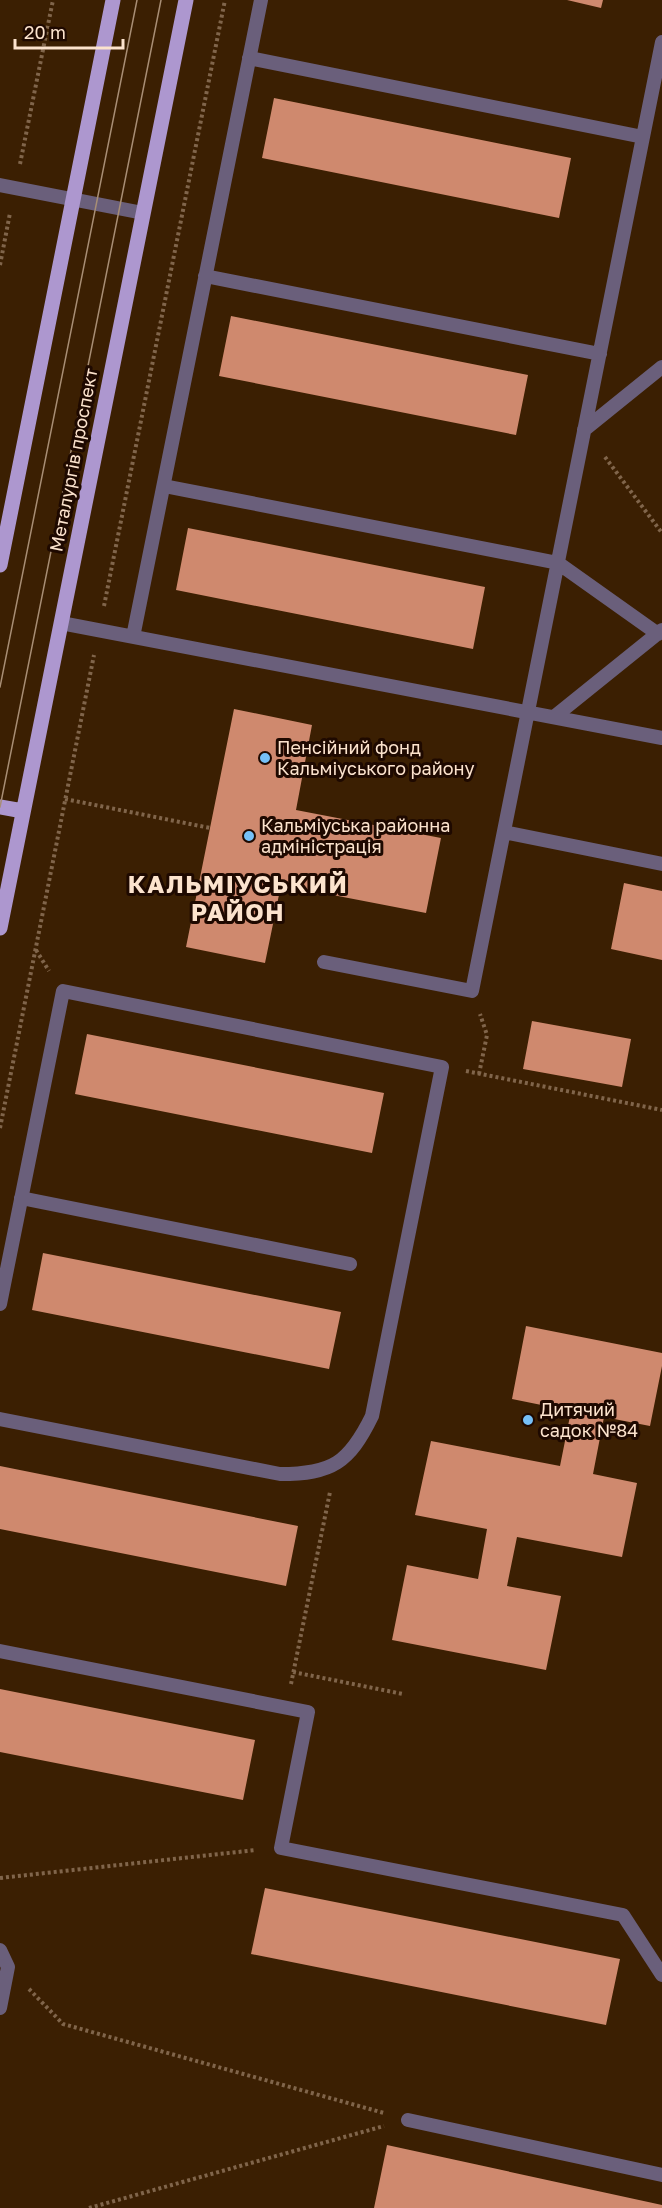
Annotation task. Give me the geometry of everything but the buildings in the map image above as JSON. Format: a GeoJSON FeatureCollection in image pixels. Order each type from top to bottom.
{"type":"FeatureCollection","features":[{"type":"Feature","properties":{"kind":"main road"},"geometry":{"type":"LineString","coordinates":[[0,565],[113,0]]}},
{"type":"Feature","properties":{"kind":"main road","name":"Металургів проспект"},"geometry":{"type":"LineString","coordinates":[[0,928],[186,0]]}},
{"type":"Feature","properties":{"kind":"main road"},"geometry":{"type":"LineString","coordinates":[[0,807],[23,812]]}},
{"type":"Feature","properties":{"kind":"lane"},"geometry":{"type":"LineString","coordinates":[[133,636],[261,0]]}},
{"type":"Feature","properties":{"kind":"lane"},"geometry":{"type":"LineString","coordinates":[[324,962],[472,991],[662,42]]}},
{"type":"Feature","properties":{"kind":"lane"},"geometry":{"type":"LineString","coordinates":[[249,58],[643,137]]}},
{"type":"Feature","properties":{"kind":"lane"},"geometry":{"type":"LineString","coordinates":[[650,101],[662,92]]}},
{"type":"Feature","properties":{"kind":"lane"},"geometry":{"type":"LineString","coordinates":[[0,185],[143,213]]}},
{"type":"Feature","properties":{"kind":"lane"},"geometry":{"type":"LineString","coordinates":[[205,276],[600,354]]}},
{"type":"Feature","properties":{"kind":"lane"},"geometry":{"type":"LineString","coordinates":[[584,430],[662,367]]}},
{"type":"Feature","properties":{"kind":"lane"},"geometry":{"type":"LineString","coordinates":[[164,486],[558,563],[660,632],[554,717]]}},
{"type":"Feature","properties":{"kind":"lane"},"geometry":{"type":"LineString","coordinates":[[61,623],[662,738]]}},
{"type":"Feature","properties":{"kind":"lane"},"geometry":{"type":"LineString","coordinates":[[504,832],[662,864]]}},
{"type":"Feature","properties":{"kind":"lane"},"geometry":{"type":"LineString","coordinates":[[0,1304],[63,991],[442,1067],[372,1416],[358,1444],[335,1465],[308,1474],[280,1474],[0,1419]]}},
{"type":"Feature","properties":{"kind":"lane"},"geometry":{"type":"LineString","coordinates":[[21,1198],[350,1264]]}},
{"type":"Feature","properties":{"kind":"lane"},"geometry":{"type":"LineString","coordinates":[[0,1651],[308,1712],[280,1848],[623,1915],[662,1975]]}},
{"type":"Feature","properties":{"kind":"lane"},"geometry":{"type":"LineString","coordinates":[[0,1950],[8,1967],[0,2008]]}},
{"type":"Feature","properties":{"kind":"lane"},"geometry":{"type":"LineString","coordinates":[[408,2120],[662,2175]]}},
{"type":"Feature","properties":{"kind":"path"},"geometry":{"type":"LineString","coordinates":[[0,265],[53,0]]}},
{"type":"Feature","properties":{"kind":"path"},"geometry":{"type":"LineString","coordinates":[[0,1128],[225,0]]}},
{"type":"Feature","properties":{"kind":"path"},"geometry":{"type":"LineString","coordinates":[[584,430],[662,533]]}},
{"type":"Feature","properties":{"kind":"path"},"geometry":{"type":"LineString","coordinates":[[65,799],[210,828]]}},
{"type":"Feature","properties":{"kind":"path"},"geometry":{"type":"LineString","coordinates":[[479,1074],[487,1035]]}},
{"type":"Feature","properties":{"kind":"path"},"geometry":{"type":"LineString","coordinates":[[442,1067],[662,1110]]}},
{"type":"Feature","properties":{"kind":"path"},"geometry":{"type":"LineString","coordinates":[[286,1708],[335,1465]]}},
{"type":"Feature","properties":{"kind":"path"},"geometry":{"type":"LineString","coordinates":[[293,1672],[403,1694]]}},
{"type":"Feature","properties":{"kind":"path"},"geometry":{"type":"LineString","coordinates":[[0,1878],[258,1850],[260,1839]]}},
{"type":"Feature","properties":{"kind":"path"},"geometry":{"type":"LineString","coordinates":[[8,1967],[63,2024],[408,2120]]}},
{"type":"Feature","properties":{"kind":"path"},"geometry":{"type":"LineString","coordinates":[[89,2208],[408,2120]]}},
{"type":"Feature","properties":{"kind":"tram line"},"geometry":{"type":"LineString","coordinates":[[0,687],[137,0]]}},
{"type":"Feature","properties":{"kind":"tram line"},"geometry":{"type":"LineString","coordinates":[[0,807],[161,0]]}},
{"type":"Feature","properties":{"kind":"place","name":"Пенсійний фонд Кальміуського району"},"geometry":{"type":"Point","coordinates":[265,758]}},
{"type":"Feature","properties":{"kind":"place","name":"Кальміуська районна адміністрація"},"geometry":{"type":"Point","coordinates":[249,836]}},
{"type":"Feature","properties":{"kind":"place","name":"Дитячий садок №84"},"geometry":{"type":"Point","coordinates":[528,1420]}},
{"type":"Feature","properties":{"kind":"district","name":"КАЛЬМІУСЬКИЙ РАЙОН"},"geometry":{"type":"Point","coordinates":[238,899]}}]}
